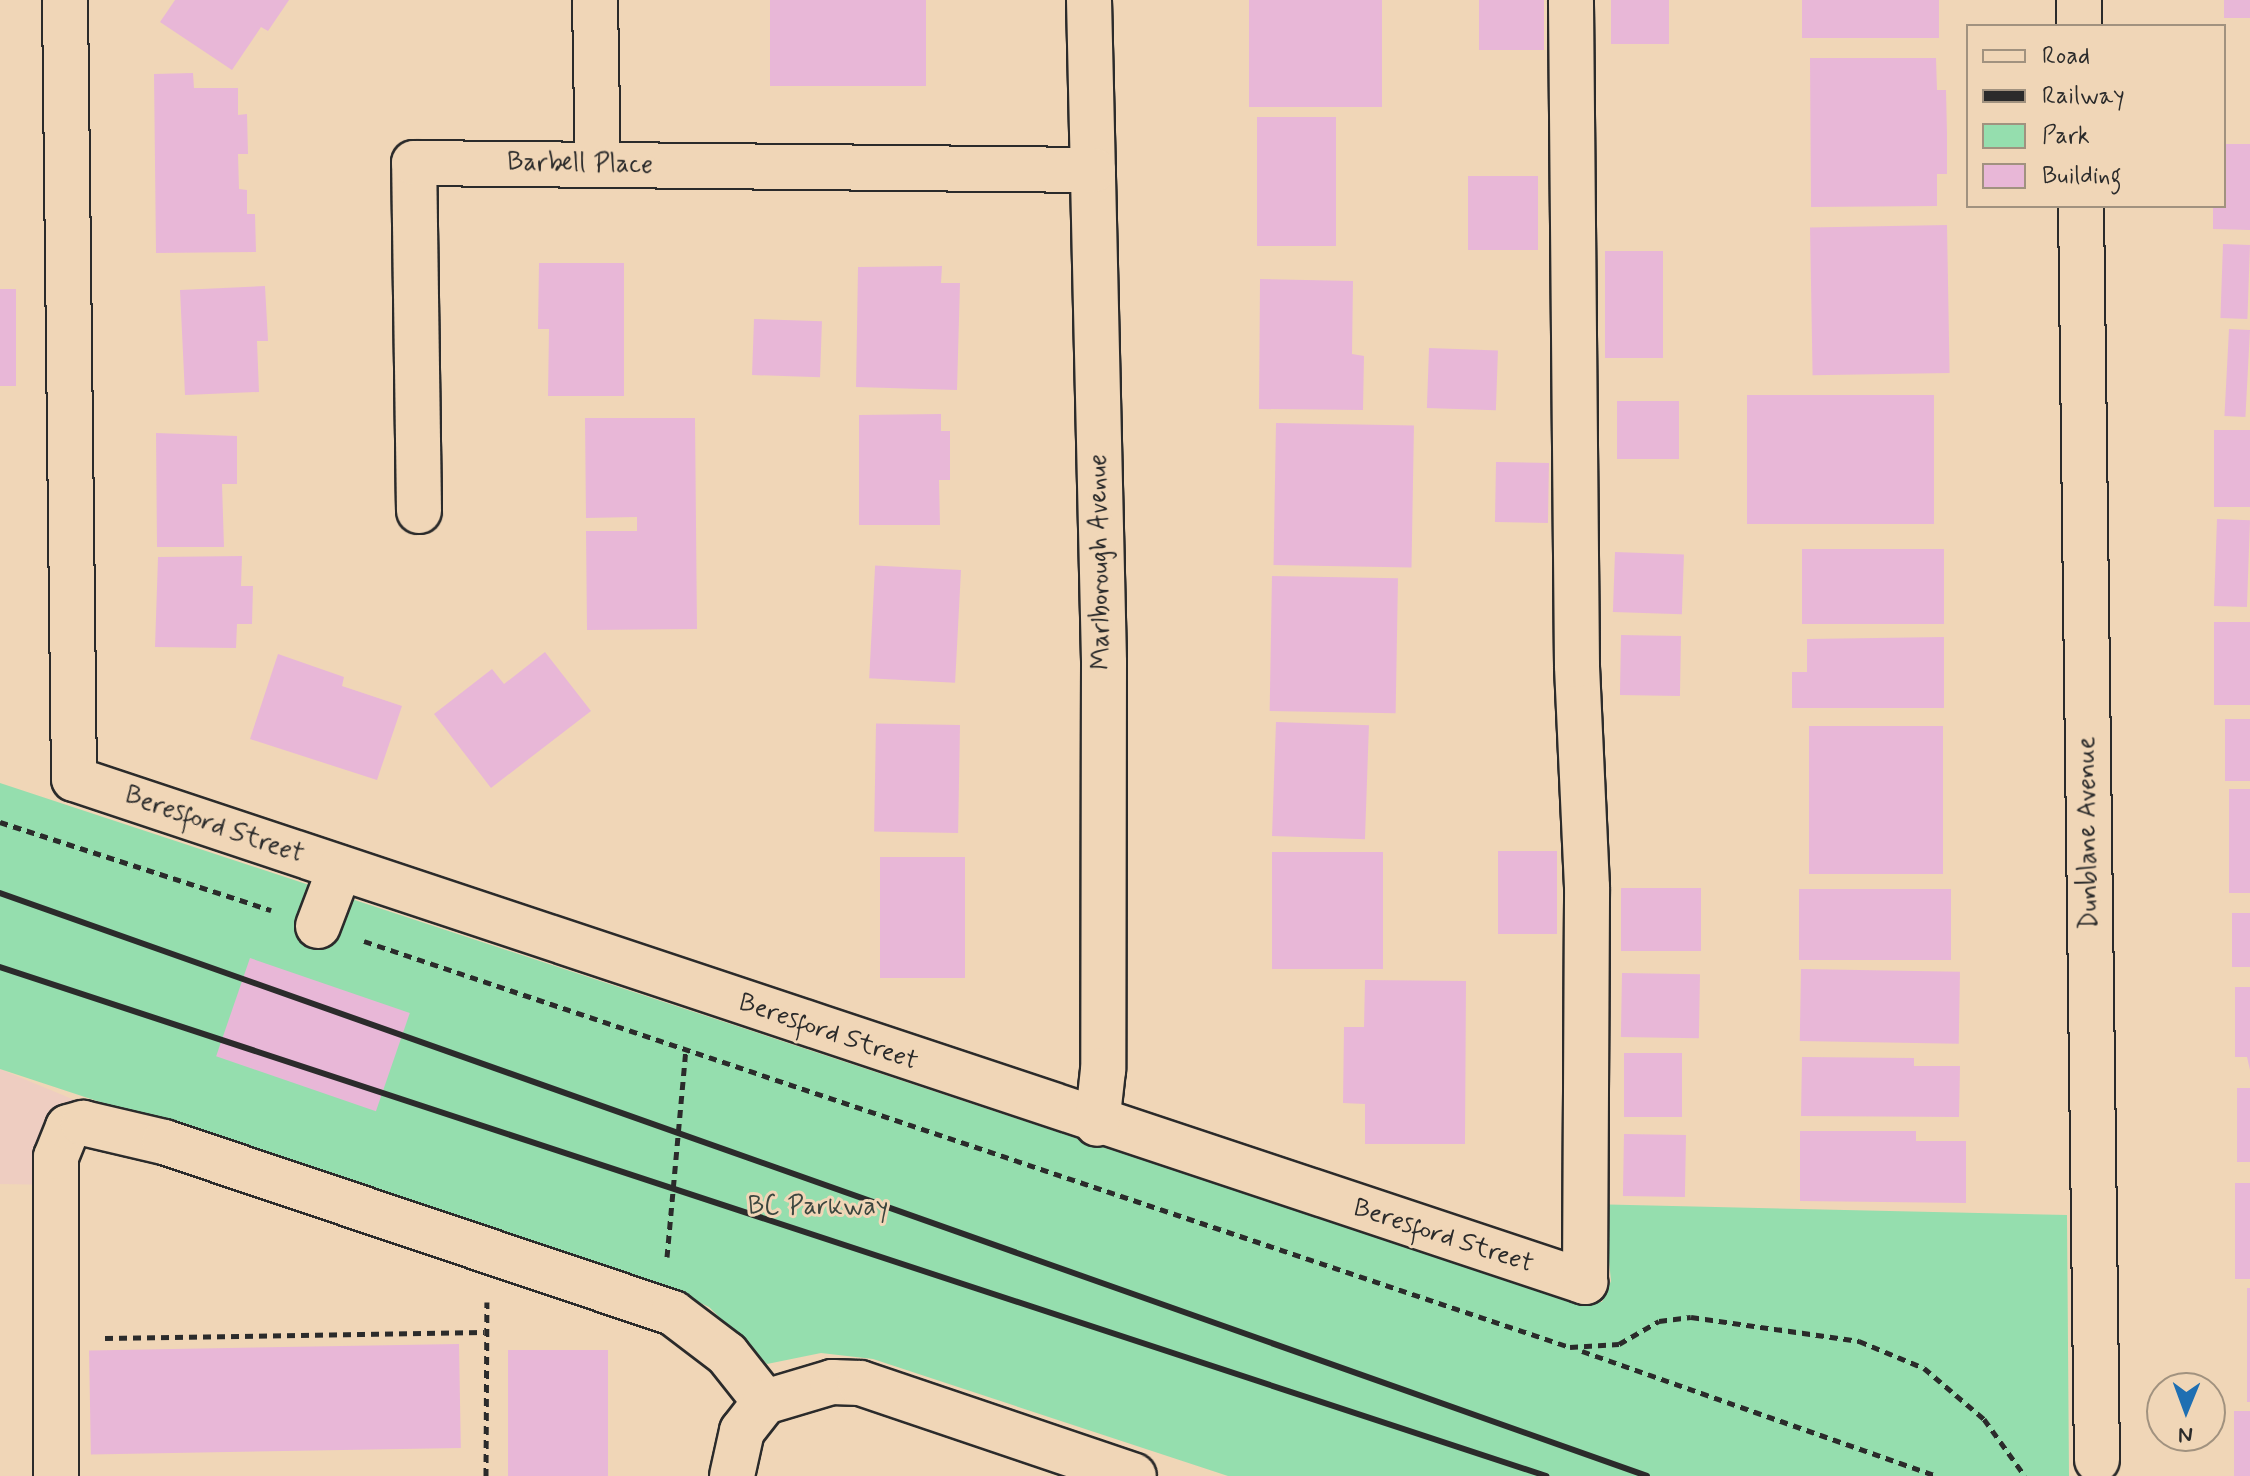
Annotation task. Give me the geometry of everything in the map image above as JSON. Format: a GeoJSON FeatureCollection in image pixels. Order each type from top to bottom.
{"type":"FeatureCollection","features":[{"type":"Feature","properties":{"kind":"street","name":"Beresford Street"},"geometry":{"type":"LineString","coordinates":[[65,0],[74,779],[1097,1124],[1585,1282],[1587,887],[1577,665],[1571,0]]}},
{"type":"Feature","properties":{"kind":"street"},"geometry":{"type":"LineString","coordinates":[[595,0],[598,165]]}},
{"type":"Feature","properties":{"kind":"street","name":"Marlborough Avenue"},"geometry":{"type":"LineString","coordinates":[[1089,0],[1104,663],[1103,1070],[1097,1124]]}},
{"type":"Feature","properties":{"kind":"street"},"geometry":{"type":"LineString","coordinates":[[2079,0],[2079,24]]}},
{"type":"Feature","properties":{"kind":"street","name":"Barbell Place"},"geometry":{"type":"LineString","coordinates":[[419,511],[414,163],[1093,170]]}},
{"type":"Feature","properties":{"kind":"street","name":"Dunblane Avenue"},"geometry":{"type":"LineString","coordinates":[[2081,208],[2097,1460]]}},
{"type":"Feature","properties":{"kind":"street"},"geometry":{"type":"LineString","coordinates":[[318,926],[340,868]]}},
{"type":"Feature","properties":{"kind":"street"},"geometry":{"type":"LineString","coordinates":[[56,1476],[56,1157],[68,1127],[83,1123],[164,1142],[673,1313],[727,1354],[765,1402]]}},
{"type":"Feature","properties":{"kind":"street"},"geometry":{"type":"LineString","coordinates":[[732,1476],[742,1431],[765,1402],[801,1387],[860,1383],[1123,1474]]}},
{"type":"Feature","properties":{"kind":"path"},"geometry":{"type":"LineString","coordinates":[[673,1313],[665,1241],[686,1048]]}},
{"type":"Feature","properties":{"kind":"path"},"geometry":{"type":"LineString","coordinates":[[486,1476],[484,1332],[489,1299]]}},
{"type":"Feature","properties":{"kind":"path"},"geometry":{"type":"LineString","coordinates":[[101,1338],[484,1332]]}},
{"type":"Feature","properties":{"kind":"path"},"geometry":{"type":"LineString","coordinates":[[1570,1347],[1937,1476]]}},
{"type":"Feature","properties":{"kind":"shaded area"},"geometry":{"type":"Polygon","coordinates":[[[0,1069],[77,1101],[57,1185],[0,1184],[0,1069]]]}},
{"type":"Feature","properties":{"kind":"green space","name":"BC Parkway"},"geometry":{"type":"Polygon","coordinates":[[[0,783],[1576,1303],[1602,1302],[1611,1281],[1609,1261],[1585,1255],[1587,1204],[2067,1215],[2069,1476],[1228,1476],[873,1359],[821,1353],[767,1364],[709,1307],[679,1293],[0,1069],[0,783]]]}},
{"type":"Feature","properties":{"kind":"building"},"geometry":{"type":"Polygon","coordinates":[[[175,0],[289,0],[268,31],[261,27],[232,70],[160,22],[175,0]]]}},
{"type":"Feature","properties":{"kind":"building"},"geometry":{"type":"Polygon","coordinates":[[[770,0],[926,0],[926,86],[770,86],[770,0]]]}},
{"type":"Feature","properties":{"kind":"building"},"geometry":{"type":"Polygon","coordinates":[[[1249,0],[1382,0],[1382,107],[1249,107],[1249,0]]]}},
{"type":"Feature","properties":{"kind":"building"},"geometry":{"type":"Polygon","coordinates":[[[1479,0],[1544,0],[1544,50],[1479,50],[1479,0]]]}},
{"type":"Feature","properties":{"kind":"building"},"geometry":{"type":"Polygon","coordinates":[[[1611,0],[1669,0],[1669,44],[1611,44],[1611,0]]]}},
{"type":"Feature","properties":{"kind":"building"},"geometry":{"type":"Polygon","coordinates":[[[1802,0],[1939,0],[1939,38],[1802,38],[1802,0]]]}},
{"type":"Feature","properties":{"kind":"building"},"geometry":{"type":"Polygon","coordinates":[[[2224,0],[2250,0],[2250,18],[2224,18],[2224,0]]]}},
{"type":"Feature","properties":{"kind":"building"},"geometry":{"type":"Polygon","coordinates":[[[1810,58],[1936,58],[1937,90],[1946,90],[1947,133],[1947,174],[1937,174],[1937,206],[1811,207],[1810,58]]]}},
{"type":"Feature","properties":{"kind":"building"},"geometry":{"type":"Polygon","coordinates":[[[193,73],[194,88],[238,88],[238,115],[247,114],[248,154],[238,154],[239,189],[247,190],[247,214],[255,214],[256,252],[156,253],[154,74],[193,73]]]}},
{"type":"Feature","properties":{"kind":"building"},"geometry":{"type":"Polygon","coordinates":[[[1257,117],[1336,117],[1336,246],[1257,246],[1257,117]]]}},
{"type":"Feature","properties":{"kind":"building"},"geometry":{"type":"Polygon","coordinates":[[[2226,144],[2250,144],[2250,230],[2213,229],[2213,208],[2226,208],[2226,144]]]}},
{"type":"Feature","properties":{"kind":"building"},"geometry":{"type":"Polygon","coordinates":[[[1468,176],[1538,176],[1538,250],[1468,250],[1468,176]]]}},
{"type":"Feature","properties":{"kind":"building"},"geometry":{"type":"Polygon","coordinates":[[[1947,225],[1950,373],[1813,375],[1810,227],[1947,225]]]}},
{"type":"Feature","properties":{"kind":"building"},"geometry":{"type":"Polygon","coordinates":[[[2223,244],[2250,245],[2247,319],[2220,318],[2223,244]]]}},
{"type":"Feature","properties":{"kind":"building"},"geometry":{"type":"Polygon","coordinates":[[[1605,251],[1663,251],[1663,358],[1605,358],[1605,251]]]}},
{"type":"Feature","properties":{"kind":"building"},"geometry":{"type":"Polygon","coordinates":[[[539,263],[624,263],[624,396],[548,396],[549,329],[538,329],[539,263]]]}},
{"type":"Feature","properties":{"kind":"building"},"geometry":{"type":"Polygon","coordinates":[[[942,266],[941,283],[960,283],[957,390],[856,387],[858,267],[942,266]]]}},
{"type":"Feature","properties":{"kind":"building"},"geometry":{"type":"Polygon","coordinates":[[[1260,279],[1353,281],[1352,354],[1364,356],[1363,410],[1259,409],[1260,279]]]}},
{"type":"Feature","properties":{"kind":"building"},"geometry":{"type":"Polygon","coordinates":[[[265,286],[268,341],[257,341],[259,392],[185,395],[180,290],[265,286]]]}},
{"type":"Feature","properties":{"kind":"building"},"geometry":{"type":"Polygon","coordinates":[[[0,289],[16,289],[16,386],[0,386],[0,289]]]}},
{"type":"Feature","properties":{"kind":"building"},"geometry":{"type":"Polygon","coordinates":[[[754,319],[822,321],[820,377],[752,375],[754,319]]]}},
{"type":"Feature","properties":{"kind":"building"},"geometry":{"type":"Polygon","coordinates":[[[2229,329],[2250,330],[2245,417],[2224,416],[2229,329]]]}},
{"type":"Feature","properties":{"kind":"building"},"geometry":{"type":"Polygon","coordinates":[[[1429,348],[1498,350],[1496,410],[1427,408],[1429,348]]]}},
{"type":"Feature","properties":{"kind":"building"},"geometry":{"type":"Polygon","coordinates":[[[1747,395],[1934,395],[1934,524],[1747,524],[1747,395]]]}},
{"type":"Feature","properties":{"kind":"building"},"geometry":{"type":"Polygon","coordinates":[[[1617,401],[1679,401],[1679,459],[1617,459],[1617,401]]]}},
{"type":"Feature","properties":{"kind":"building"},"geometry":{"type":"Polygon","coordinates":[[[941,414],[941,431],[950,431],[950,480],[939,480],[940,525],[859,525],[859,415],[941,414]]]}},
{"type":"Feature","properties":{"kind":"building"},"geometry":{"type":"Polygon","coordinates":[[[585,418],[695,418],[697,629],[587,630],[586,531],[637,531],[637,517],[586,518],[585,418]]]}},
{"type":"Feature","properties":{"kind":"building"},"geometry":{"type":"Polygon","coordinates":[[[1276,423],[1414,425],[1412,567],[1274,565],[1276,423]]]}},
{"type":"Feature","properties":{"kind":"building"},"geometry":{"type":"Polygon","coordinates":[[[2214,430],[2250,430],[2250,507],[2214,507],[2214,430]]]}},
{"type":"Feature","properties":{"kind":"building"},"geometry":{"type":"Polygon","coordinates":[[[156,433],[237,436],[237,484],[222,484],[224,547],[157,547],[156,433]]]}},
{"type":"Feature","properties":{"kind":"building"},"geometry":{"type":"Polygon","coordinates":[[[1496,462],[1549,463],[1548,523],[1495,522],[1496,462]]]}},
{"type":"Feature","properties":{"kind":"building"},"geometry":{"type":"Polygon","coordinates":[[[2217,519],[2250,520],[2247,607],[2214,606],[2217,519]]]}},
{"type":"Feature","properties":{"kind":"building"},"geometry":{"type":"Polygon","coordinates":[[[1802,549],[1944,549],[1944,624],[1802,624],[1802,549]]]}},
{"type":"Feature","properties":{"kind":"building"},"geometry":{"type":"Polygon","coordinates":[[[1615,552],[1684,554],[1682,614],[1613,612],[1615,552]]]}},
{"type":"Feature","properties":{"kind":"building"},"geometry":{"type":"Polygon","coordinates":[[[242,556],[241,586],[253,586],[252,624],[237,624],[236,648],[155,647],[158,557],[242,556]]]}},
{"type":"Feature","properties":{"kind":"building"},"geometry":{"type":"Polygon","coordinates":[[[875,565],[961,570],[955,683],[869,678],[875,565]]]}},
{"type":"Feature","properties":{"kind":"building"},"geometry":{"type":"Polygon","coordinates":[[[1272,576],[1398,578],[1396,713],[1270,711],[1272,576]]]}},
{"type":"Feature","properties":{"kind":"building"},"geometry":{"type":"Polygon","coordinates":[[[2214,622],[2250,622],[2250,705],[2214,705],[2214,622]]]}},
{"type":"Feature","properties":{"kind":"building"},"geometry":{"type":"Polygon","coordinates":[[[1621,635],[1681,636],[1680,696],[1620,695],[1621,635]]]}},
{"type":"Feature","properties":{"kind":"building"},"geometry":{"type":"Polygon","coordinates":[[[1944,637],[1944,708],[1792,708],[1792,672],[1807,672],[1807,639],[1944,637]]]}},
{"type":"Feature","properties":{"kind":"building"},"geometry":{"type":"Polygon","coordinates":[[[545,652],[591,711],[491,788],[434,714],[492,669],[504,684],[545,652]]]}},
{"type":"Feature","properties":{"kind":"building"},"geometry":{"type":"Polygon","coordinates":[[[278,654],[344,677],[342,686],[402,706],[377,780],[250,739],[278,654]]]}},
{"type":"Feature","properties":{"kind":"building"},"geometry":{"type":"Polygon","coordinates":[[[2225,719],[2250,719],[2250,781],[2225,781],[2225,719]]]}},
{"type":"Feature","properties":{"kind":"building"},"geometry":{"type":"Polygon","coordinates":[[[1276,722],[1369,725],[1365,839],[1272,836],[1276,722]]]}},
{"type":"Feature","properties":{"kind":"building"},"geometry":{"type":"Polygon","coordinates":[[[876,724],[960,725],[958,833],[874,832],[876,724]]]}},
{"type":"Feature","properties":{"kind":"building"},"geometry":{"type":"Polygon","coordinates":[[[1809,726],[1943,726],[1943,874],[1809,874],[1809,726]]]}},
{"type":"Feature","properties":{"kind":"building"},"geometry":{"type":"Polygon","coordinates":[[[2229,789],[2250,789],[2250,893],[2229,893],[2229,789]]]}},
{"type":"Feature","properties":{"kind":"building"},"geometry":{"type":"Polygon","coordinates":[[[1498,851],[1557,851],[1557,934],[1498,934],[1498,851]]]}},
{"type":"Feature","properties":{"kind":"building"},"geometry":{"type":"Polygon","coordinates":[[[1272,852],[1383,852],[1383,969],[1272,969],[1272,852]]]}},
{"type":"Feature","properties":{"kind":"building"},"geometry":{"type":"Polygon","coordinates":[[[880,857],[965,857],[965,978],[880,978],[880,857]]]}},
{"type":"Feature","properties":{"kind":"building"},"geometry":{"type":"Polygon","coordinates":[[[1621,888],[1701,888],[1701,951],[1621,951],[1621,888]]]}},
{"type":"Feature","properties":{"kind":"building"},"geometry":{"type":"Polygon","coordinates":[[[1799,889],[1951,889],[1951,960],[1799,960],[1799,889]]]}},
{"type":"Feature","properties":{"kind":"building"},"geometry":{"type":"Polygon","coordinates":[[[2232,913],[2250,913],[2250,967],[2232,967],[2232,913]]]}},
{"type":"Feature","properties":{"kind":"building"},"geometry":{"type":"Polygon","coordinates":[[[250,958],[410,1013],[376,1111],[216,1056],[250,958]]]}},
{"type":"Feature","properties":{"kind":"building"},"geometry":{"type":"Polygon","coordinates":[[[1801,969],[1960,972],[1959,1044],[1800,1041],[1801,969]]]}},
{"type":"Feature","properties":{"kind":"building"},"geometry":{"type":"Polygon","coordinates":[[[1622,973],[1700,974],[1699,1038],[1621,1037],[1622,973]]]}},
{"type":"Feature","properties":{"kind":"building"},"geometry":{"type":"Polygon","coordinates":[[[1365,980],[1466,981],[1465,1144],[1365,1144],[1365,1104],[1343,1103],[1344,1027],[1364,1027],[1365,980]]]}},
{"type":"Feature","properties":{"kind":"building"},"geometry":{"type":"Polygon","coordinates":[[[2235,987],[2250,987],[2250,1070],[2247,1057],[2235,1057],[2235,987]]]}},
{"type":"Feature","properties":{"kind":"building"},"geometry":{"type":"Polygon","coordinates":[[[1624,1053],[1682,1053],[1682,1117],[1624,1117],[1624,1053]]]}},
{"type":"Feature","properties":{"kind":"building"},"geometry":{"type":"Polygon","coordinates":[[[1802,1057],[1914,1058],[1914,1066],[1960,1066],[1959,1117],[1801,1116],[1802,1057]]]}},
{"type":"Feature","properties":{"kind":"building"},"geometry":{"type":"Polygon","coordinates":[[[2237,1088],[2250,1088],[2250,1162],[2237,1162],[2237,1088]]]}},
{"type":"Feature","properties":{"kind":"building"},"geometry":{"type":"Polygon","coordinates":[[[1800,1131],[1916,1131],[1916,1141],[1966,1141],[1966,1203],[1800,1201],[1800,1131]]]}},
{"type":"Feature","properties":{"kind":"building"},"geometry":{"type":"Polygon","coordinates":[[[1624,1134],[1686,1135],[1685,1197],[1623,1196],[1624,1134]]]}},
{"type":"Feature","properties":{"kind":"building"},"geometry":{"type":"Polygon","coordinates":[[[2235,1183],[2250,1183],[2250,1279],[2235,1279],[2235,1183]]]}},
{"type":"Feature","properties":{"kind":"building"},"geometry":{"type":"Polygon","coordinates":[[[2247,1288],[2250,1288],[2250,1402],[2247,1402],[2247,1288]]]}},
{"type":"Feature","properties":{"kind":"building"},"geometry":{"type":"Polygon","coordinates":[[[459,1344],[461,1448],[91,1454],[89,1350],[459,1344]]]}},
{"type":"Feature","properties":{"kind":"building"},"geometry":{"type":"Polygon","coordinates":[[[508,1350],[608,1350],[608,1476],[508,1476],[508,1350]]]}},
{"type":"Feature","properties":{"kind":"building"},"geometry":{"type":"Polygon","coordinates":[[[2234,1411],[2250,1411],[2250,1476],[2234,1476],[2234,1411]]]}},
{"type":"Feature","properties":{"kind":"railway"},"geometry":{"type":"LineString","coordinates":[[0,893],[1647,1476]]}},
{"type":"Feature","properties":{"kind":"railway"},"geometry":{"type":"LineString","coordinates":[[0,967],[1546,1476]]}}]}
